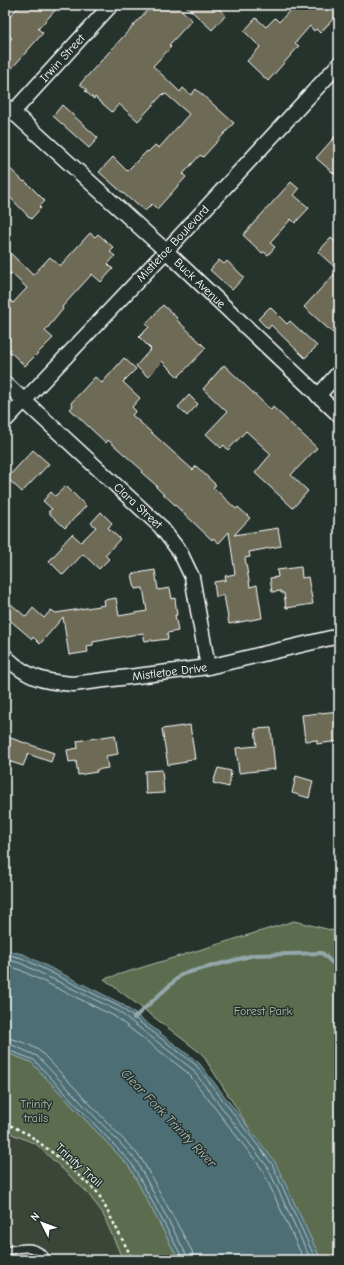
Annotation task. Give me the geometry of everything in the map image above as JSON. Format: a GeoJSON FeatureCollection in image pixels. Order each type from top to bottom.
{"type":"FeatureCollection","features":[{"type":"Feature","properties":{"kind":"street","name":"Irwin Street"},"geometry":{"type":"LineString","coordinates":[[9,108],[111,5]]}},
{"type":"Feature","properties":{"kind":"street","name":"Mistletoe Boulevard"},"geometry":{"type":"LineString","coordinates":[[5,421],[166,251],[339,64]]}},
{"type":"Feature","properties":{"kind":"street","name":"Buck Avenue"},"geometry":{"type":"LineString","coordinates":[[9,108],[166,251],[339,415]]}},
{"type":"Feature","properties":{"kind":"street"},"geometry":{"type":"LineString","coordinates":[[318,396],[339,372]]}},
{"type":"Feature","properties":{"kind":"street","name":"Clara Street"},"geometry":{"type":"LineString","coordinates":[[5,383],[160,526],[180,552],[192,577],[208,667]]}},
{"type":"Feature","properties":{"kind":"street","name":"Mistletoe Drive"},"geometry":{"type":"LineString","coordinates":[[5,656],[25,672],[38,678],[53,682],[73,684],[208,667],[339,636]]}},
{"type":"Feature","properties":{"kind":"lane"},"geometry":{"type":"LineString","coordinates":[[5,1251],[23,1247],[34,1249],[44,1255],[47,1260]]}},
{"type":"Feature","properties":{"kind":"lane"},"geometry":{"type":"LineString","coordinates":[[5,1256],[6,1260]]}},
{"type":"Feature","properties":{"kind":"path","name":"Trinity Trail"},"geometry":{"type":"LineString","coordinates":[[5,1123],[29,1135],[58,1157],[98,1193],[133,1260]]}},
{"type":"Feature","properties":{"kind":"shaded area"},"geometry":{"type":"Polygon","coordinates":[[[5,1131],[36,1144],[86,1191],[102,1212],[123,1260],[5,1260],[5,1131]]]}},
{"type":"Feature","properties":{"kind":"green space","name":"Forest Park"},"geometry":{"type":"Polygon","coordinates":[[[294,921],[339,932],[339,1260],[321,1260],[286,1186],[202,1054],[104,979],[294,921]]]}},
{"type":"Feature","properties":{"kind":"green space","name":"Trinity trails"},"geometry":{"type":"Polygon","coordinates":[[[5,1052],[31,1062],[129,1166],[179,1260],[123,1260],[102,1212],[86,1191],[36,1144],[5,1131],[5,1052]]]}},
{"type":"Feature","properties":{"kind":"water","name":"Clear Fork Trinity River"},"geometry":{"type":"Polygon","coordinates":[[[5,950],[23,954],[122,1004],[199,1063],[275,1162],[321,1260],[179,1260],[129,1166],[31,1062],[5,1052],[5,950]]]}},
{"type":"Feature","properties":{"kind":"building"},"geometry":{"type":"Polygon","coordinates":[[[20,5],[60,5],[38,29],[43,33],[5,76],[5,45],[12,38],[5,33],[5,22],[20,5]]]}},
{"type":"Feature","properties":{"kind":"building"},"geometry":{"type":"Polygon","coordinates":[[[152,5],[176,5],[192,20],[169,45],[171,47],[153,66],[180,92],[183,88],[191,95],[196,89],[234,123],[203,157],[200,155],[183,174],[186,177],[157,209],[152,204],[145,211],[99,172],[113,157],[127,171],[155,145],[159,148],[189,114],[166,94],[163,94],[138,121],[119,104],[112,112],[95,97],[94,99],[80,84],[152,5]]]}},
{"type":"Feature","properties":{"kind":"building"},"geometry":{"type":"Polygon","coordinates":[[[185,5],[215,5],[226,15],[212,30],[185,5]]]}},
{"type":"Feature","properties":{"kind":"building"},"geometry":{"type":"Polygon","coordinates":[[[295,5],[334,5],[339,10],[339,13],[320,33],[316,29],[314,31],[310,26],[295,43],[299,46],[268,81],[247,61],[260,47],[244,31],[256,18],[266,27],[275,18],[279,22],[295,5]]]}},
{"type":"Feature","properties":{"kind":"building"},"geometry":{"type":"Polygon","coordinates":[[[62,105],[98,138],[89,148],[53,116],[62,105]]]}},
{"type":"Feature","properties":{"kind":"building"},"geometry":{"type":"Polygon","coordinates":[[[339,132],[339,178],[316,158],[339,132]]]}},
{"type":"Feature","properties":{"kind":"building"},"geometry":{"type":"Polygon","coordinates":[[[5,164],[45,201],[31,219],[5,192],[5,164]]]}},
{"type":"Feature","properties":{"kind":"building"},"geometry":{"type":"Polygon","coordinates":[[[291,182],[299,189],[294,195],[309,208],[295,223],[291,219],[273,239],[270,243],[275,247],[268,255],[264,252],[262,253],[243,235],[291,182]]]}},
{"type":"Feature","properties":{"kind":"building"},"geometry":{"type":"Polygon","coordinates":[[[90,233],[95,237],[98,234],[114,248],[110,252],[115,256],[108,264],[113,269],[101,282],[92,274],[62,307],[63,309],[45,331],[53,338],[25,366],[5,347],[5,296],[13,303],[27,288],[11,273],[5,280],[5,248],[33,275],[50,257],[60,266],[90,233]]]}},
{"type":"Feature","properties":{"kind":"building"},"geometry":{"type":"Polygon","coordinates":[[[331,238],[339,245],[339,327],[333,333],[304,307],[338,270],[318,252],[331,238]]]}},
{"type":"Feature","properties":{"kind":"building"},"geometry":{"type":"Polygon","coordinates":[[[219,260],[224,264],[227,261],[244,277],[232,290],[210,270],[219,260]]]}},
{"type":"Feature","properties":{"kind":"building"},"geometry":{"type":"Polygon","coordinates":[[[163,305],[206,348],[178,377],[162,361],[148,377],[136,366],[151,349],[139,337],[149,327],[146,324],[163,305]]]}},
{"type":"Feature","properties":{"kind":"building"},"geometry":{"type":"Polygon","coordinates":[[[270,307],[287,324],[290,321],[317,346],[305,358],[271,325],[268,329],[258,319],[270,307]]]}},
{"type":"Feature","properties":{"kind":"building"},"geometry":{"type":"Polygon","coordinates":[[[124,358],[136,369],[123,382],[140,398],[132,407],[136,411],[132,415],[193,470],[196,466],[216,485],[213,487],[236,509],[238,507],[250,518],[234,535],[278,528],[281,546],[249,552],[250,557],[245,558],[250,587],[257,585],[262,618],[229,624],[224,595],[216,597],[214,582],[226,580],[225,576],[235,574],[229,532],[219,543],[213,538],[212,540],[141,472],[142,470],[108,440],[106,443],[70,409],[73,406],[71,403],[95,377],[102,383],[124,358]]]}},
{"type":"Feature","properties":{"kind":"building"},"geometry":{"type":"Polygon","coordinates":[[[224,365],[271,410],[273,407],[317,448],[291,475],[308,491],[293,508],[255,473],[271,454],[246,431],[228,450],[224,445],[221,448],[206,434],[227,412],[203,389],[224,365]]]}},
{"type":"Feature","properties":{"kind":"building"},"geometry":{"type":"Polygon","coordinates":[[[189,395],[198,404],[187,416],[178,407],[189,395]]]}},
{"type":"Feature","properties":{"kind":"building"},"geometry":{"type":"Polygon","coordinates":[[[33,450],[49,464],[22,492],[7,478],[33,450]]]}},
{"type":"Feature","properties":{"kind":"building"},"geometry":{"type":"Polygon","coordinates":[[[66,486],[86,506],[65,528],[48,512],[52,509],[43,501],[51,492],[55,496],[66,486]]]}},
{"type":"Feature","properties":{"kind":"building"},"geometry":{"type":"Polygon","coordinates":[[[101,512],[112,523],[108,528],[120,539],[105,555],[109,559],[99,569],[83,554],[63,575],[49,561],[72,534],[81,542],[96,527],[91,523],[101,512]]]}},
{"type":"Feature","properties":{"kind":"building"},"geometry":{"type":"Polygon","coordinates":[[[301,567],[302,578],[308,577],[313,604],[286,608],[284,593],[281,593],[281,591],[272,592],[270,578],[278,577],[277,570],[301,567]]]}},
{"type":"Feature","properties":{"kind":"building"},"geometry":{"type":"Polygon","coordinates":[[[155,570],[158,590],[170,588],[172,599],[175,598],[177,615],[175,615],[178,631],[167,633],[168,639],[145,641],[143,633],[93,642],[93,645],[87,646],[88,652],[69,655],[63,617],[40,644],[5,616],[5,599],[26,617],[33,608],[44,618],[51,610],[56,613],[105,605],[104,600],[116,598],[119,616],[147,611],[143,588],[135,589],[132,574],[155,570]]]}},
{"type":"Feature","properties":{"kind":"building"},"geometry":{"type":"Polygon","coordinates":[[[339,711],[339,741],[317,744],[317,740],[305,741],[302,715],[339,711]]]}},
{"type":"Feature","properties":{"kind":"building"},"geometry":{"type":"Polygon","coordinates":[[[190,725],[195,759],[168,765],[162,729],[190,725]]]}},
{"type":"Feature","properties":{"kind":"building"},"geometry":{"type":"Polygon","coordinates":[[[271,728],[275,769],[239,773],[236,748],[257,746],[255,729],[271,728]]]}},
{"type":"Feature","properties":{"kind":"building"},"geometry":{"type":"Polygon","coordinates":[[[115,735],[118,754],[106,756],[108,768],[96,770],[97,772],[78,775],[76,761],[69,762],[67,750],[78,748],[77,741],[115,735]]]}},
{"type":"Feature","properties":{"kind":"building"},"geometry":{"type":"Polygon","coordinates":[[[5,736],[54,753],[51,762],[28,754],[23,766],[5,760],[5,736]]]}},
{"type":"Feature","properties":{"kind":"building"},"geometry":{"type":"Polygon","coordinates":[[[218,768],[231,771],[229,787],[213,783],[218,768]]]}},
{"type":"Feature","properties":{"kind":"building"},"geometry":{"type":"Polygon","coordinates":[[[162,770],[164,793],[146,794],[145,771],[162,770]]]}},
{"type":"Feature","properties":{"kind":"building"},"geometry":{"type":"Polygon","coordinates":[[[296,776],[313,781],[309,798],[292,793],[296,776]]]}},
{"type":"Feature","properties":{"kind":"waterway"},"geometry":{"type":"LineString","coordinates":[[134,1018],[182,974],[254,955],[322,953],[339,969]]}}]}
